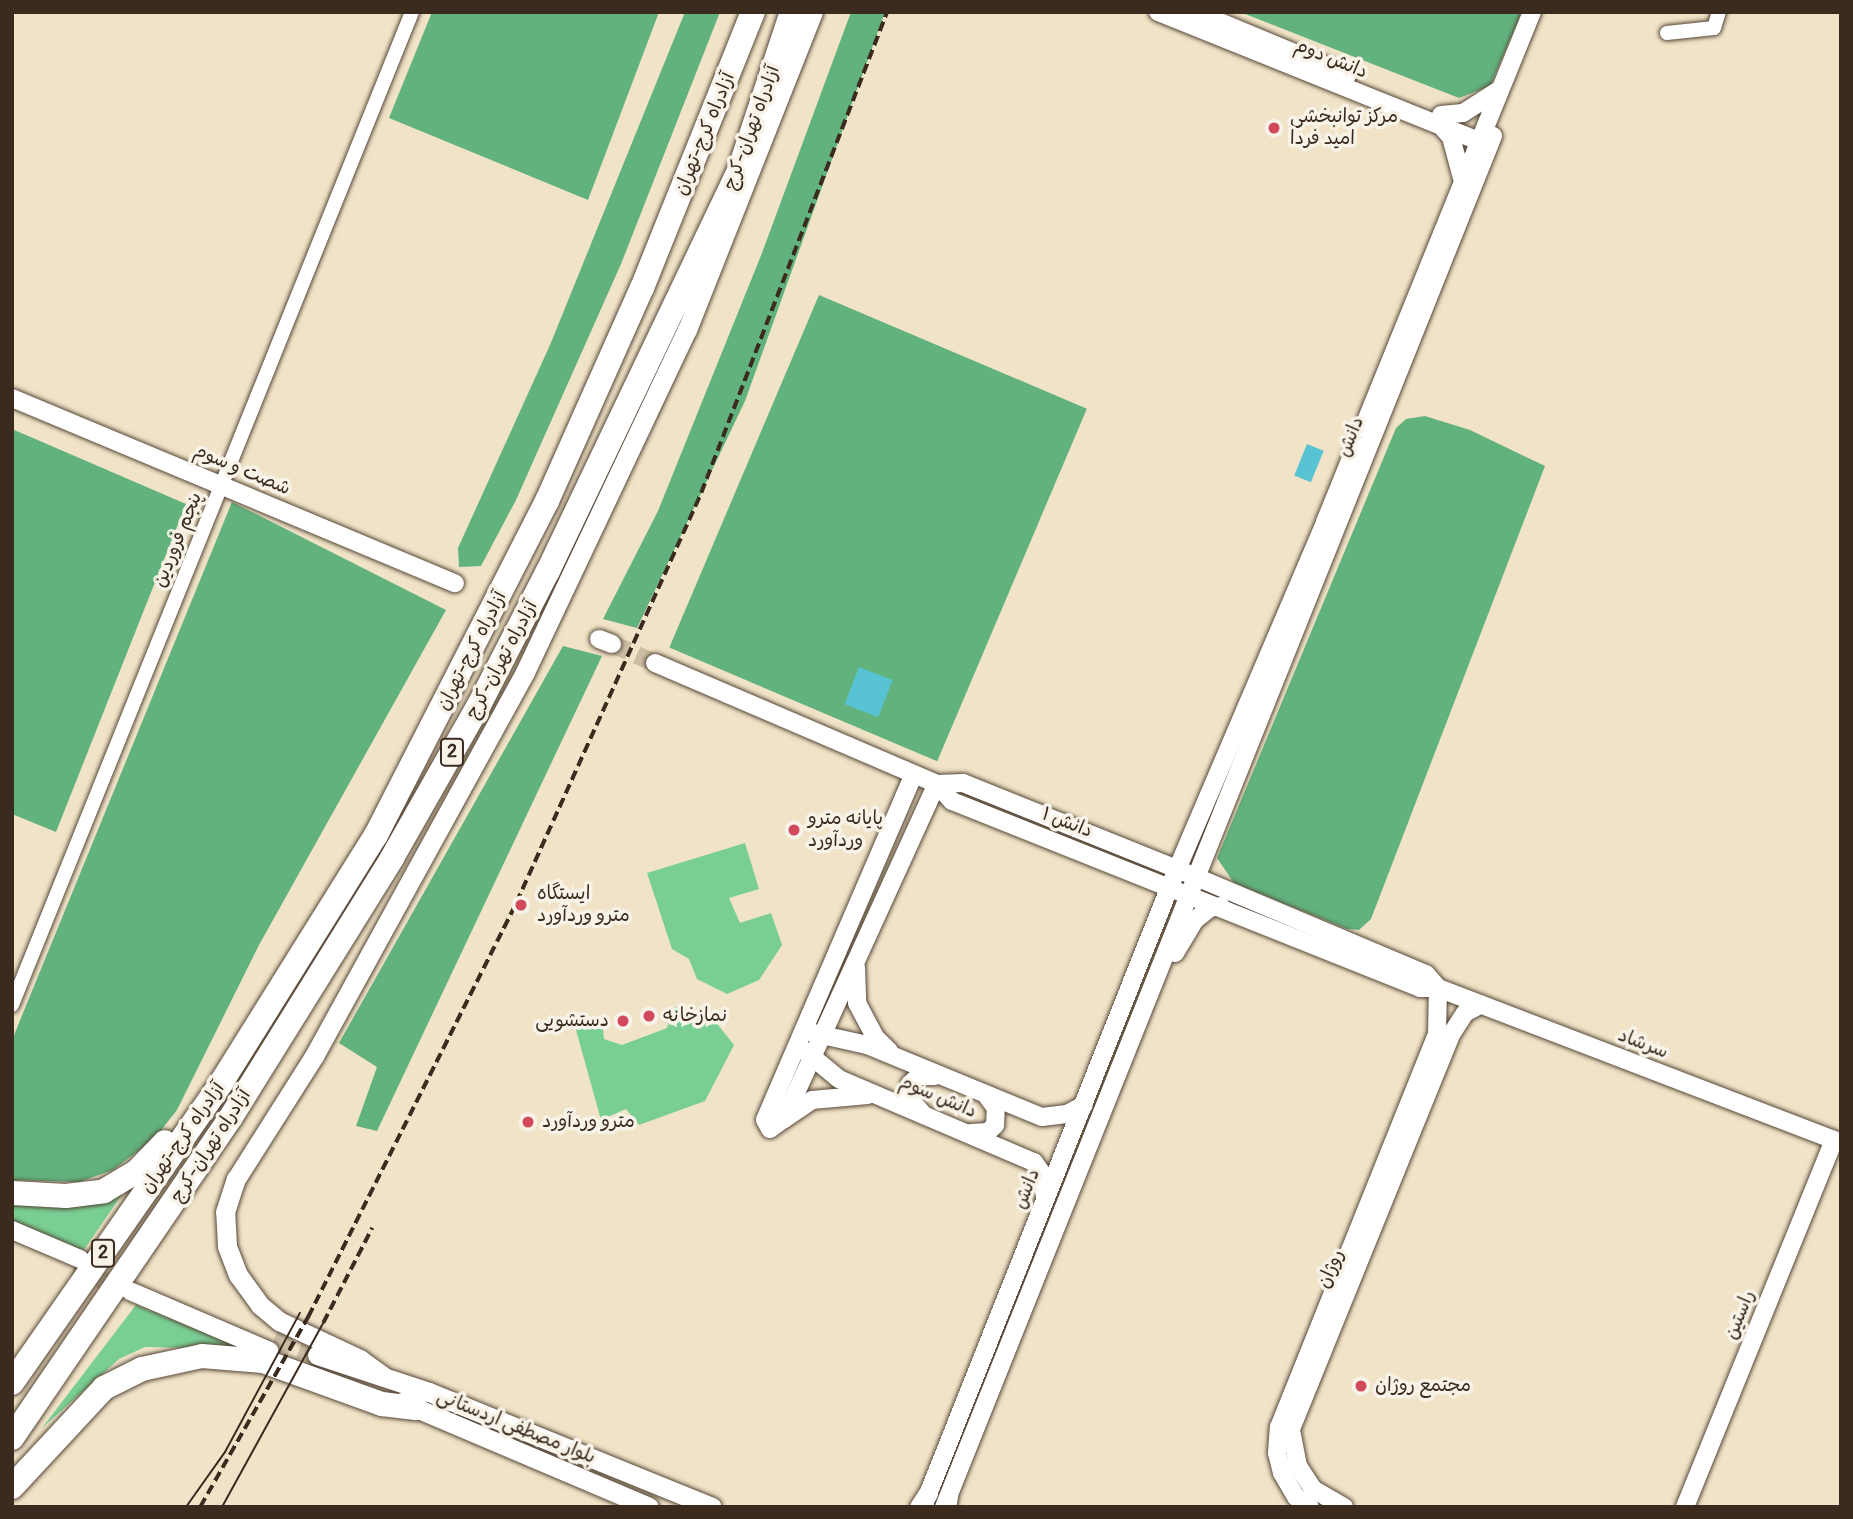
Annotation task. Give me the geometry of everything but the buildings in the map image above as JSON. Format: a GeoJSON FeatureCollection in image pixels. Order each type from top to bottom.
{"type":"FeatureCollection","features":[{"type":"Feature","properties":{"kind":"highway","name":"آزادراه کرج-تهران"},"geometry":{"type":"LineString","coordinates":[[12,1383],[221,1083],[376,835],[466,666],[547,501],[642,288],[753,12]]}},
{"type":"Feature","properties":{"kind":"highway","name":"آزادراه تهران-کرج"},"geometry":{"type":"LineString","coordinates":[[12,1438],[231,1116],[392,858],[479,705],[548,571],[740,168],[792,12]]}},
{"type":"Feature","properties":{"kind":"highway"},"geometry":{"type":"LineString","coordinates":[[12,1192],[87,1196],[122,1182],[221,1083]]}},
{"type":"Feature","properties":{"kind":"highway"},"geometry":{"type":"LineString","coordinates":[[12,1488],[104,1388],[142,1369],[202,1356],[263,1361],[382,1404],[416,1408]]}},
{"type":"Feature","properties":{"kind":"main road"},"geometry":{"type":"LineString","coordinates":[[383,1376],[360,1359],[279,1321],[260,1305],[238,1275],[227,1246],[225,1212],[236,1179],[314,1056],[525,671],[687,330],[813,12]]}},
{"type":"Feature","properties":{"kind":"main road","name":"بلوار مصطفی اردستانی"},"geometry":{"type":"LineString","coordinates":[[649,1507],[416,1408],[315,1361],[383,1376],[712,1507]]}},
{"type":"Feature","properties":{"kind":"street","name":"پنجم فروردین"},"geometry":{"type":"LineString","coordinates":[[12,1005],[412,12]]}},
{"type":"Feature","properties":{"kind":"street","name":"دانش دوم"},"geometry":{"type":"LineString","coordinates":[[1158,12],[1485,138]]}},
{"type":"Feature","properties":{"kind":"street","name":"دانش دوم"},"geometry":{"type":"LineString","coordinates":[[1196,12],[1440,120]]}},
{"type":"Feature","properties":{"kind":"street","name":"دانش"},"geometry":{"type":"LineString","coordinates":[[946,1504],[1156,983],[1186,879],[1325,522],[1462,179],[1485,138],[1499,90],[1532,12]]}},
{"type":"Feature","properties":{"kind":"street","name":"دانش"},"geometry":{"type":"LineString","coordinates":[[1186,879],[1485,138],[1542,12]]}},
{"type":"Feature","properties":{"kind":"street"},"geometry":{"type":"LineString","coordinates":[[1667,33],[1714,28],[1718,12]]}},
{"type":"Feature","properties":{"kind":"street"},"geometry":{"type":"LineString","coordinates":[[1462,179],[1451,137],[1440,120],[1462,113],[1499,90]]}},
{"type":"Feature","properties":{"kind":"street","name":"شصت و سوم"},"geometry":{"type":"LineString","coordinates":[[12,398],[455,583]]}},
{"type":"Feature","properties":{"kind":"street","name":"دانش ۱"},"geometry":{"type":"LineString","coordinates":[[655,663],[913,776],[937,784],[963,783],[1186,879]]}},
{"type":"Feature","properties":{"kind":"street"},"geometry":{"type":"LineString","coordinates":[[913,776],[800,1038],[766,1125],[776,1129],[784,1119],[937,784]]}},
{"type":"Feature","properties":{"kind":"street","name":"دانش ۱"},"geometry":{"type":"LineString","coordinates":[[937,784],[952,801],[1170,886],[1186,879]]}},
{"type":"Feature","properties":{"kind":"street","name":"سرشاد"},"geometry":{"type":"LineString","coordinates":[[1186,879],[1221,906],[1420,988],[1438,988],[1834,1140]]}},
{"type":"Feature","properties":{"kind":"street","name":"سرشاد"},"geometry":{"type":"LineString","coordinates":[[1186,879],[1426,974],[1438,988]]}},
{"type":"Feature","properties":{"kind":"street","name":"دانش"},"geometry":{"type":"LineString","coordinates":[[923,1502],[1170,886]]}},
{"type":"Feature","properties":{"kind":"street"},"geometry":{"type":"LineString","coordinates":[[1156,983],[1195,920],[1210,908],[1221,906]]}},
{"type":"Feature","properties":{"kind":"street"},"geometry":{"type":"LineString","coordinates":[[857,957],[857,1003],[875,1037],[899,1060]]}},
{"type":"Feature","properties":{"kind":"street"},"geometry":{"type":"LineString","coordinates":[[1438,988],[1445,1034]]}},
{"type":"Feature","properties":{"kind":"street"},"geometry":{"type":"LineString","coordinates":[[1445,1034],[1465,1013],[1481,1004]]}},
{"type":"Feature","properties":{"kind":"street","name":"دانش سوم"},"geometry":{"type":"LineString","coordinates":[[1045,1200],[1041,1172],[1034,1162],[839,1079],[813,1056],[800,1038],[821,1034],[855,1041],[1042,1117],[1067,1114],[1084,1105]]}},
{"type":"Feature","properties":{"kind":"street","name":"روژان"},"geometry":{"type":"LineString","coordinates":[[1310,1507],[1296,1497],[1277,1453],[1287,1399],[1314,1348],[1445,1034]]}},
{"type":"Feature","properties":{"kind":"street"},"geometry":{"type":"LineString","coordinates":[[922,1113],[911,1098],[909,1084],[919,1076],[939,1076]]}},
{"type":"Feature","properties":{"kind":"street"},"geometry":{"type":"LineString","coordinates":[[784,1119],[812,1100],[857,1092],[884,1098]]}},
{"type":"Feature","properties":{"kind":"street"},"geometry":{"type":"LineString","coordinates":[[971,1133],[988,1132],[995,1125],[996,1108],[987,1096]]}},
{"type":"Feature","properties":{"kind":"street","name":"راستین"},"geometry":{"type":"LineString","coordinates":[[1685,1507],[1834,1140]]}},
{"type":"Feature","properties":{"kind":"street"},"geometry":{"type":"LineString","coordinates":[[12,1230],[77,1263],[12,1243]]}},
{"type":"Feature","properties":{"kind":"street"},"geometry":{"type":"LineString","coordinates":[[132,1287],[272,1346]]}},
{"type":"Feature","properties":{"kind":"street","name":"روژان"},"geometry":{"type":"LineString","coordinates":[[1314,1348],[1291,1429],[1293,1448],[1298,1466],[1313,1489],[1344,1507]]}},
{"type":"Feature","properties":{"kind":"green space"},"geometry":{"type":"Polygon","coordinates":[[[432,12],[659,12],[588,200],[389,118],[432,12]]]}},
{"type":"Feature","properties":{"kind":"green space"},"geometry":{"type":"Polygon","coordinates":[[[685,12],[720,12],[621,264],[516,500],[481,566],[459,567],[458,548],[550,345],[685,12]]]}},
{"type":"Feature","properties":{"kind":"green space"},"geometry":{"type":"Polygon","coordinates":[[[851,12],[885,12],[745,401],[637,628],[603,619],[658,511],[762,253],[851,12]]]}},
{"type":"Feature","properties":{"kind":"green space"},"geometry":{"type":"Polygon","coordinates":[[[1240,12],[1522,12],[1490,86],[1459,98],[1240,12]]]}},
{"type":"Feature","properties":{"kind":"green space"},"geometry":{"type":"Polygon","coordinates":[[[819,295],[1087,409],[937,761],[669,648],[819,295]]]}},
{"type":"Feature","properties":{"kind":"green space"},"geometry":{"type":"Polygon","coordinates":[[[1425,416],[1470,430],[1545,466],[1371,919],[1359,930],[1347,929],[1234,883],[1217,858],[1396,428],[1406,419],[1425,416]]]}},
{"type":"Feature","properties":{"kind":"green space"},"geometry":{"type":"Polygon","coordinates":[[[12,429],[186,504],[56,832],[12,814],[12,429]]]}},
{"type":"Feature","properties":{"kind":"green space"},"geometry":{"type":"Polygon","coordinates":[[[232,502],[446,610],[259,945],[177,1110],[155,1138],[113,1170],[79,1182],[12,1180],[12,1040],[232,502]]]}},
{"type":"Feature","properties":{"kind":"green space"},"geometry":{"type":"Polygon","coordinates":[[[563,646],[602,656],[377,1131],[356,1126],[377,1067],[339,1043],[563,646]]]}},
{"type":"Feature","properties":{"kind":"green space"},"geometry":{"type":"Polygon","coordinates":[[[745,843],[759,889],[729,898],[740,923],[771,913],[782,945],[759,980],[727,994],[697,979],[689,959],[672,949],[647,873],[745,843]]]}},
{"type":"Feature","properties":{"kind":"green space"},"geometry":{"type":"Polygon","coordinates":[[[675,1007],[711,1016],[734,1045],[705,1101],[639,1125],[626,1109],[601,1120],[576,1030],[602,1019],[604,1039],[622,1045],[667,1028],[675,1007]]]}},
{"type":"Feature","properties":{"kind":"green space"},"geometry":{"type":"Polygon","coordinates":[[[123,1193],[81,1254],[12,1222],[12,1197],[123,1193]]]}},
{"type":"Feature","properties":{"kind":"green space"},"geometry":{"type":"Polygon","coordinates":[[[136,1305],[246,1349],[145,1347],[119,1359],[42,1428],[136,1305]]]}},
{"type":"Feature","properties":{"kind":"water"},"geometry":{"type":"Polygon","coordinates":[[[1307,444],[1324,451],[1311,482],[1294,476],[1307,444]]]}},
{"type":"Feature","properties":{"kind":"water"},"geometry":{"type":"Polygon","coordinates":[[[859,667],[893,680],[878,717],[845,704],[859,667]]]}},
{"type":"Feature","properties":{"kind":"tunnel"},"geometry":{"type":"LineString","coordinates":[[612,644],[655,663]]}},
{"type":"Feature","properties":{"kind":"tunnel"},"geometry":{"type":"LineString","coordinates":[[74,1268],[126,1290]]}},
{"type":"Feature","properties":{"kind":"tunnel"},"geometry":{"type":"LineString","coordinates":[[274,1340],[317,1355]]}},
{"type":"Feature","properties":{"kind":"tram line"},"geometry":{"type":"LineString","coordinates":[[186,1507],[225,1452],[300,1313]]}},
{"type":"Feature","properties":{"kind":"tram line"},"geometry":{"type":"LineString","coordinates":[[222,1507],[323,1323]]}},
{"type":"Feature","properties":{"kind":"railway"},"geometry":{"type":"LineString","coordinates":[[200,1507],[308,1317],[516,903],[701,493],[887,12]]}},
{"type":"Feature","properties":{"kind":"railway"},"geometry":{"type":"LineString","coordinates":[[323,1323],[372,1228]]}},
{"type":"Feature","properties":{"kind":"place","name":"مرکز توانبخشی امید فردا"},"geometry":{"type":"Point","coordinates":[1274,128]}},
{"type":"Feature","properties":{"kind":"place","name":"پایانه مترو وردآورد"},"geometry":{"type":"Point","coordinates":[794,830]}},
{"type":"Feature","properties":{"kind":"place","name":"ایستگاه مترو وردآورد"},"geometry":{"type":"Point","coordinates":[521,905]}},
{"type":"Feature","properties":{"kind":"place","name":"نمازخانه"},"geometry":{"type":"Point","coordinates":[649,1016]}},
{"type":"Feature","properties":{"kind":"place","name":"دستشویی"},"geometry":{"type":"Point","coordinates":[623,1021]}},
{"type":"Feature","properties":{"kind":"place","name":"مترو وردآورد"},"geometry":{"type":"Point","coordinates":[528,1122]}},
{"type":"Feature","properties":{"kind":"place","name":"مجتمع روژان"},"geometry":{"type":"Point","coordinates":[1361,1386]}}]}
